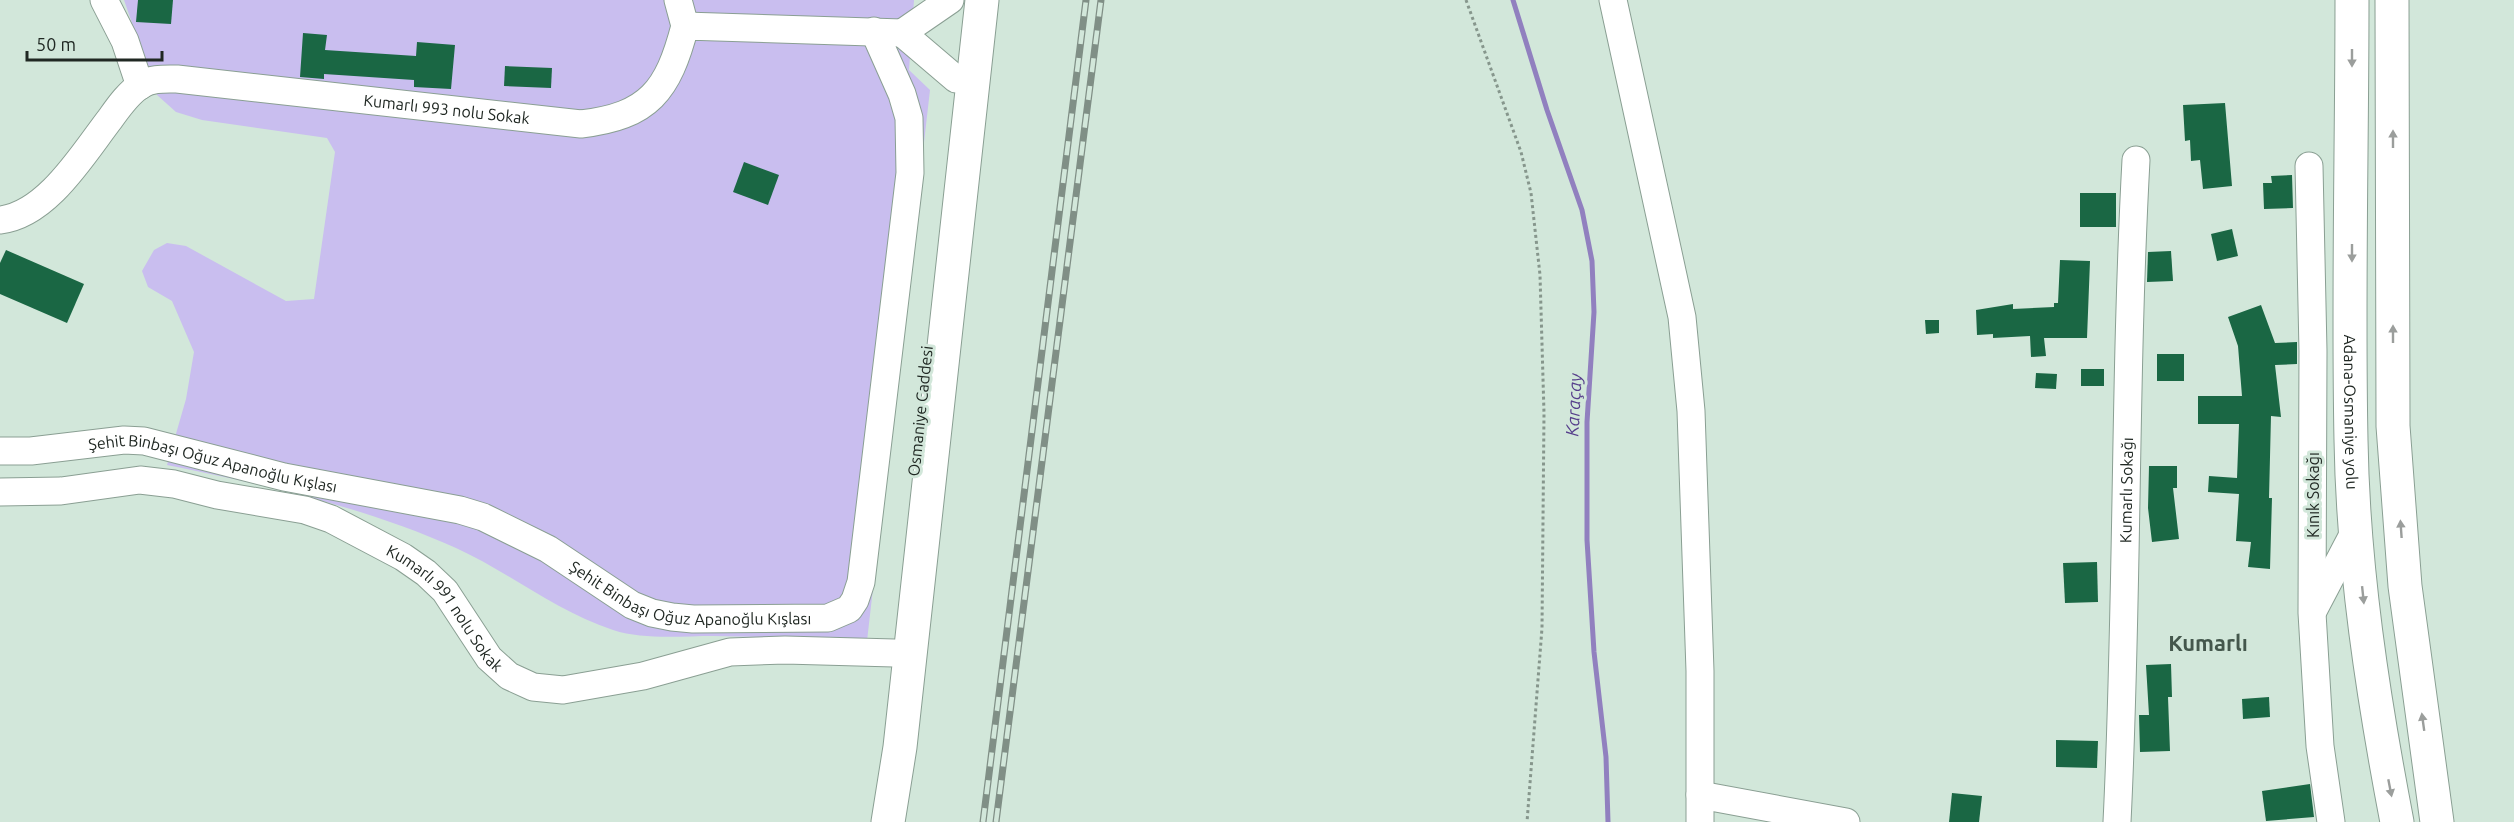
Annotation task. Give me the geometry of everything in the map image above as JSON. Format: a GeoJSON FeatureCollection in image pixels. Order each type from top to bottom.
{"type":"FeatureCollection","features":[{"type":"Feature","properties":{"kind":"highway","name":"Osmaniye Caddesi"},"geometry":{"type":"LineString","coordinates":[[875,822],[964,0]]}},
{"type":"Feature","properties":{"kind":"highway"},"geometry":{"type":"LineString","coordinates":[[888,822],[901,735],[982,0]]}},
{"type":"Feature","properties":{"kind":"highway","name":"Adana-Osmaniye yolu"},"geometry":{"type":"LineString","coordinates":[[2352,0],[2351,441],[2356,530],[2368,640],[2397,822]]}},
{"type":"Feature","properties":{"kind":"highway"},"geometry":{"type":"LineString","coordinates":[[2392,0],[2393,426],[2405,586],[2437,822]]}},
{"type":"Feature","properties":{"kind":"street"},"geometry":{"type":"LineString","coordinates":[[0,220],[22,213],[41,203],[76,164],[122,103],[140,86],[125,41],[104,0]]}},
{"type":"Feature","properties":{"kind":"street"},"geometry":{"type":"LineString","coordinates":[[678,0],[685,26],[902,33],[956,79]]}},
{"type":"Feature","properties":{"kind":"street"},"geometry":{"type":"LineString","coordinates":[[902,33],[950,0]]}},
{"type":"Feature","properties":{"kind":"street"},"geometry":{"type":"LineString","coordinates":[[1613,0],[1682,316],[1692,435],[1700,671],[1700,822]]}},
{"type":"Feature","properties":{"kind":"street","name":"Kumarlı 993 nolu Sokak"},"geometry":{"type":"LineString","coordinates":[[140,86],[156,79],[177,79],[555,123],[610,120],[628,115],[658,89],[678,51],[685,26]]}},
{"type":"Feature","properties":{"kind":"street","name":"Şehit Binbaşı Oğuz Apanoğlu Kışlası"},"geometry":{"type":"LineString","coordinates":[[0,451],[31,451],[124,440],[168,446],[284,477],[440,506],[483,517],[548,549],[617,596],[652,613],[693,620],[809,619],[841,614],[855,600],[861,582],[910,173],[909,118],[902,94],[874,31]]}},
{"type":"Feature","properties":{"kind":"street","name":"Kumarlı Sokağı"},"geometry":{"type":"LineString","coordinates":[[2117,822],[2123,651],[2129,304],[2136,160]]}},
{"type":"Feature","properties":{"kind":"street","name":"Kınık Sokağı"},"geometry":{"type":"LineString","coordinates":[[2309,166],[2313,351],[2312,612],[2319,736],[2331,822]]}},
{"type":"Feature","properties":{"kind":"street","name":"Kumarlı 991 nolu Sokak"},"geometry":{"type":"LineString","coordinates":[[0,492],[62,491],[140,480],[174,484],[217,495],[305,510],[331,519],[403,556],[426,573],[445,591],[489,658],[509,676],[533,687],[563,690],[643,676],[730,652],[785,650],[894,653]]}},
{"type":"Feature","properties":{"kind":"street"},"geometry":{"type":"LineString","coordinates":[[2312,612],[2356,530]]}},
{"type":"Feature","properties":{"kind":"street"},"geometry":{"type":"LineString","coordinates":[[1700,795],[1846,822]]}},
{"type":"Feature","properties":{"kind":"path"},"geometry":{"type":"LineString","coordinates":[[1466,0],[1521,152],[1531,193],[1540,275],[1544,412],[1542,628],[1527,822]]}},
{"type":"Feature","properties":{"kind":"shaded area"},"geometry":{"type":"Polygon","coordinates":[[[124,0],[914,0],[909,70],[930,90],[867,641],[732,636],[663,637],[613,630],[571,613],[495,568],[421,533],[314,499],[167,465],[186,399],[194,352],[172,301],[148,287],[142,271],[154,250],[167,243],[186,246],[286,301],[314,299],[335,152],[327,138],[202,120],[176,112],[157,95],[124,0]]]}},
{"type":"Feature","properties":{"kind":"building"},"geometry":{"type":"Polygon","coordinates":[[[138,0],[173,0],[171,24],[136,22],[138,0]]]}},
{"type":"Feature","properties":{"kind":"building"},"geometry":{"type":"Polygon","coordinates":[[[303,33],[327,35],[325,50],[416,56],[417,42],[455,45],[451,89],[414,87],[414,80],[324,74],[324,79],[300,77],[303,33]]]}},
{"type":"Feature","properties":{"kind":"building"},"geometry":{"type":"Polygon","coordinates":[[[505,66],[552,68],[551,88],[504,86],[505,66]]]}},
{"type":"Feature","properties":{"kind":"building"},"geometry":{"type":"Polygon","coordinates":[[[2225,103],[2232,186],[2203,189],[2200,160],[2191,161],[2190,140],[2185,141],[2183,105],[2225,103]]]}},
{"type":"Feature","properties":{"kind":"building"},"geometry":{"type":"Polygon","coordinates":[[[744,162],[779,175],[768,205],[733,192],[744,162]]]}},
{"type":"Feature","properties":{"kind":"building"},"geometry":{"type":"Polygon","coordinates":[[[2292,175],[2293,208],[2264,209],[2263,183],[2272,183],[2271,176],[2292,175]]]}},
{"type":"Feature","properties":{"kind":"building"},"geometry":{"type":"Polygon","coordinates":[[[2080,193],[2116,193],[2116,227],[2080,227],[2080,193]]]}},
{"type":"Feature","properties":{"kind":"building"},"geometry":{"type":"Polygon","coordinates":[[[2232,229],[2238,256],[2217,261],[2211,234],[2232,229]]]}},
{"type":"Feature","properties":{"kind":"building"},"geometry":{"type":"Polygon","coordinates":[[[6,250],[84,284],[67,323],[0,294],[0,263],[6,250]]]}},
{"type":"Feature","properties":{"kind":"building"},"geometry":{"type":"Polygon","coordinates":[[[2171,251],[2173,281],[2147,282],[2148,252],[2171,251]]]}},
{"type":"Feature","properties":{"kind":"building"},"geometry":{"type":"Polygon","coordinates":[[[2060,260],[2090,261],[2087,338],[2044,338],[2046,356],[2031,357],[2030,336],[1993,338],[1993,334],[1977,335],[1976,310],[2013,304],[2013,309],[2054,307],[2054,303],[2058,303],[2060,260]]]}},
{"type":"Feature","properties":{"kind":"building"},"geometry":{"type":"Polygon","coordinates":[[[2261,305],[2275,343],[2297,342],[2297,364],[2275,365],[2281,417],[2271,416],[2270,569],[2248,567],[2251,542],[2236,541],[2239,494],[2208,492],[2209,476],[2237,478],[2239,424],[2198,424],[2198,396],[2242,396],[2238,346],[2228,317],[2261,305]]]}},
{"type":"Feature","properties":{"kind":"building"},"geometry":{"type":"Polygon","coordinates":[[[1925,320],[1939,320],[1939,333],[1926,334],[1925,320]]]}},
{"type":"Feature","properties":{"kind":"building"},"geometry":{"type":"Polygon","coordinates":[[[2157,354],[2184,354],[2184,381],[2157,381],[2157,354]]]}},
{"type":"Feature","properties":{"kind":"building"},"geometry":{"type":"Polygon","coordinates":[[[2081,369],[2104,369],[2104,386],[2081,386],[2081,369]]]}},
{"type":"Feature","properties":{"kind":"building"},"geometry":{"type":"Polygon","coordinates":[[[2036,373],[2057,374],[2056,389],[2035,388],[2036,373]]]}},
{"type":"Feature","properties":{"kind":"building"},"geometry":{"type":"Polygon","coordinates":[[[2149,466],[2177,466],[2177,488],[2173,488],[2179,539],[2152,542],[2148,508],[2149,466]]]}},
{"type":"Feature","properties":{"kind":"building"},"geometry":{"type":"Polygon","coordinates":[[[2097,562],[2098,602],[2065,603],[2063,563],[2097,562]]]}},
{"type":"Feature","properties":{"kind":"building"},"geometry":{"type":"Polygon","coordinates":[[[2171,664],[2172,697],[2168,697],[2170,751],[2140,752],[2139,715],[2149,715],[2146,665],[2171,664]]]}},
{"type":"Feature","properties":{"kind":"building"},"geometry":{"type":"Polygon","coordinates":[[[2269,697],[2270,717],[2243,719],[2242,699],[2269,697]]]}},
{"type":"Feature","properties":{"kind":"building"},"geometry":{"type":"Polygon","coordinates":[[[2056,740],[2098,741],[2097,768],[2056,767],[2056,740]]]}},
{"type":"Feature","properties":{"kind":"building"},"geometry":{"type":"Polygon","coordinates":[[[2310,784],[2314,817],[2266,821],[2262,791],[2310,784]]]}},
{"type":"Feature","properties":{"kind":"building"},"geometry":{"type":"Polygon","coordinates":[[[1952,793],[1982,796],[1979,822],[1949,822],[1952,793]]]}},
{"type":"Feature","properties":{"kind":"waterway","name":"Karaçay"},"geometry":{"type":"LineString","coordinates":[[1513,0],[1547,110],[1582,210],[1592,261],[1594,312],[1587,422],[1587,540],[1594,652],[1606,757],[1608,822]]}},
{"type":"Feature","properties":{"kind":"railway"},"geometry":{"type":"LineString","coordinates":[[983,822],[1086,0]]}},
{"type":"Feature","properties":{"kind":"railway"},"geometry":{"type":"LineString","coordinates":[[996,822],[1101,0]]}},
{"type":"Feature","properties":{"kind":"district","name":"Kumarlı"},"geometry":{"type":"Point","coordinates":[2208,643]}}]}
